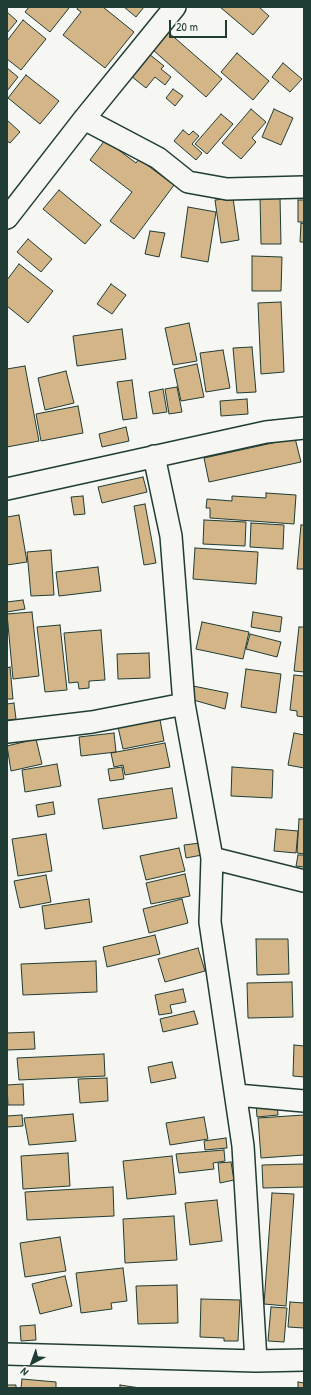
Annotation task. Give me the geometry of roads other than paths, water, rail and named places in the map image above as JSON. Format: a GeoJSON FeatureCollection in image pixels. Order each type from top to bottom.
{"type":"FeatureCollection","features":[{"type":"Feature","properties":{"kind":"street"},"geometry":{"type":"LineString","coordinates":[[7,218],[174,7]]}},
{"type":"Feature","properties":{"kind":"street"},"geometry":{"type":"LineString","coordinates":[[84,119],[158,158],[188,182],[227,190],[304,187]]}},
{"type":"Feature","properties":{"kind":"street"},"geometry":{"type":"LineString","coordinates":[[7,489],[266,432],[304,428]]}},
{"type":"Feature","properties":{"kind":"street"},"geometry":{"type":"LineString","coordinates":[[154,456],[171,536],[184,704],[212,858],[210,922],[243,1146],[256,1361]]}},
{"type":"Feature","properties":{"kind":"street"},"geometry":{"type":"LineString","coordinates":[[7,732],[92,722],[184,704]]}},
{"type":"Feature","properties":{"kind":"street"},"geometry":{"type":"LineString","coordinates":[[212,858],[304,881]]}},
{"type":"Feature","properties":{"kind":"street"},"geometry":{"type":"LineString","coordinates":[[236,1095],[304,1101]]}},
{"type":"Feature","properties":{"kind":"street"},"geometry":{"type":"LineString","coordinates":[[7,1354],[256,1361],[304,1360]]}}]}
